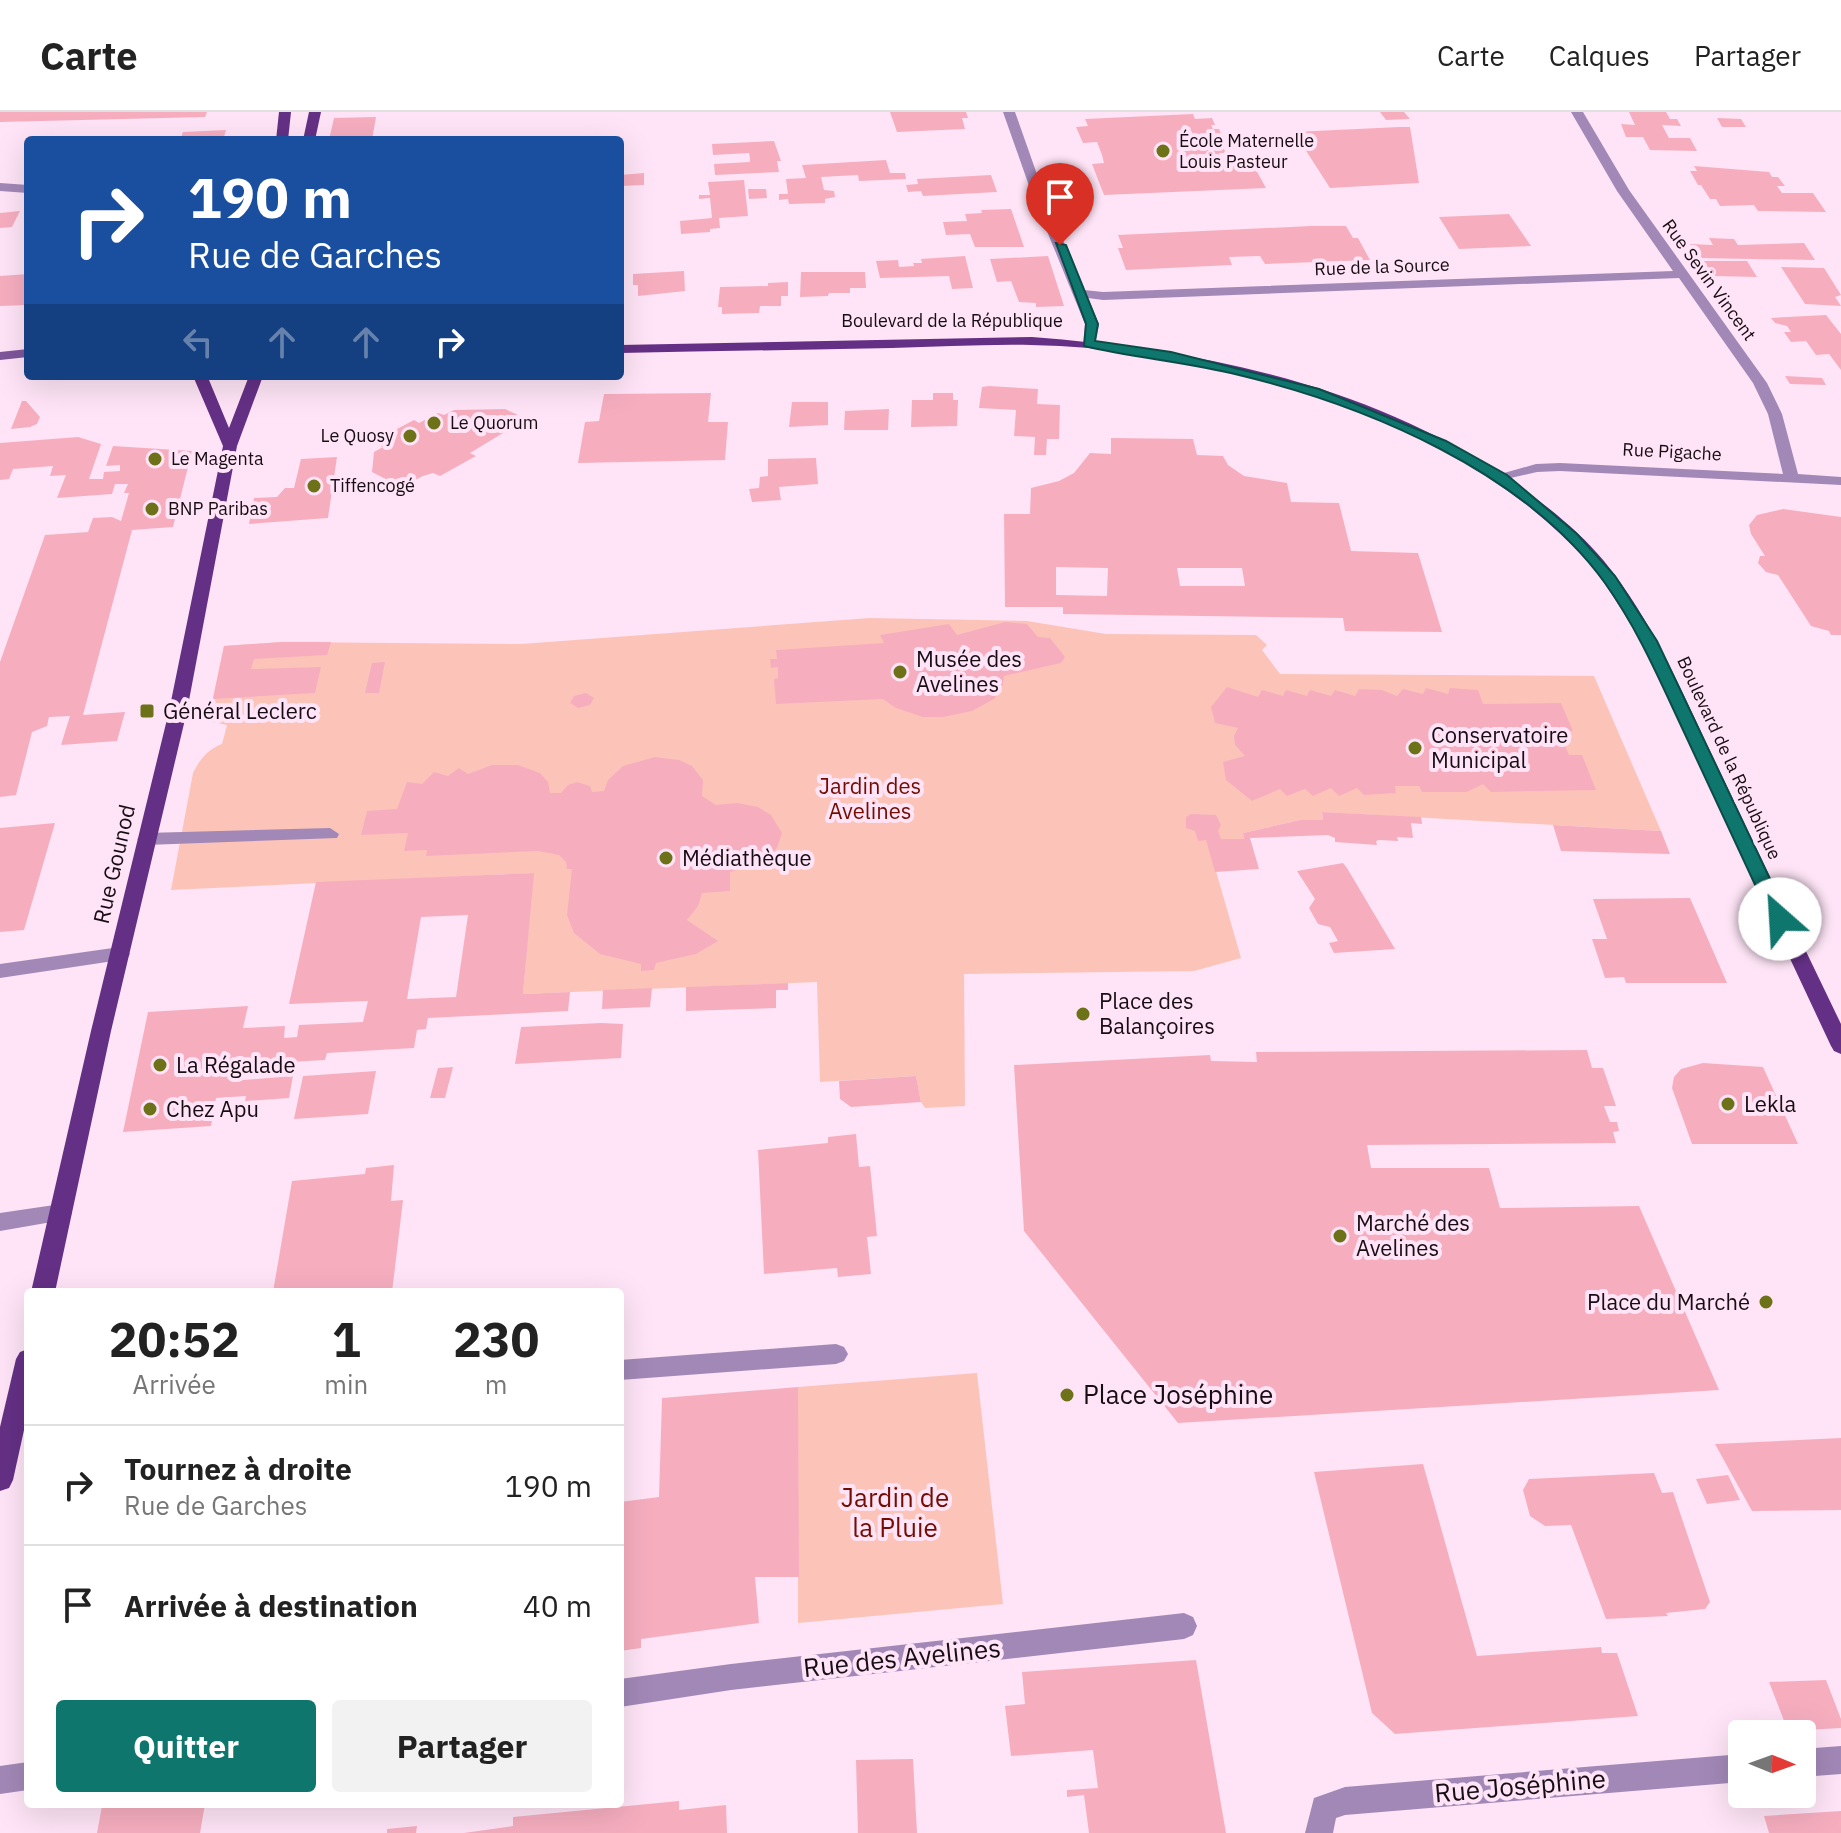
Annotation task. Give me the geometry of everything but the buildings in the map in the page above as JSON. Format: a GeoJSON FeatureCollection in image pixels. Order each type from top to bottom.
{"type":"FeatureCollection","features":[{"type":"Feature","properties":{"kind":"main road"},"geometry":{"type":"LineString","coordinates":[[282,136],[285,112]]}},
{"type":"Feature","properties":{"kind":"main road"},"geometry":{"type":"LineString","coordinates":[[310,136],[315,112]]}},
{"type":"Feature","properties":{"kind":"main road","name":"Boulevard de la République"},"geometry":{"type":"LineString","coordinates":[[624,349],[1032,341],[1088,344],[1171,356],[1315,392],[1442,444],[1502,478],[1591,557],[1610,579],[1649,641],[1841,1046]]}},
{"type":"Feature","properties":{"kind":"main road"},"geometry":{"type":"LineString","coordinates":[[0,356],[24,353]]}},
{"type":"Feature","properties":{"kind":"main road"},"geometry":{"type":"LineString","coordinates":[[0,363],[24,364]]}},
{"type":"Feature","properties":{"kind":"main road"},"geometry":{"type":"LineString","coordinates":[[202,380],[230,446]]}},
{"type":"Feature","properties":{"kind":"main road","name":"Rue Gounod"},"geometry":{"type":"LineString","coordinates":[[44,1288],[178,711],[230,446],[255,380]]}},
{"type":"Feature","properties":{"kind":"main road"},"geometry":{"type":"LineString","coordinates":[[0,1480],[22,1416]]}},
{"type":"Feature","properties":{"kind":"street"},"geometry":{"type":"LineString","coordinates":[[1009,112],[1039,197],[1092,324],[1088,344]]}},
{"type":"Feature","properties":{"kind":"street","name":"Rue Sevin Vincent"},"geometry":{"type":"LineString","coordinates":[[1577,112],[1623,191],[1760,383],[1775,414],[1792,478]]}},
{"type":"Feature","properties":{"kind":"street"},"geometry":{"type":"LineString","coordinates":[[0,187],[24,189]]}},
{"type":"Feature","properties":{"kind":"street","name":"Rue de la Source"},"geometry":{"type":"LineString","coordinates":[[1081,293],[1103,296],[1683,274]]}},
{"type":"Feature","properties":{"kind":"street","name":"Rue Pigache"},"geometry":{"type":"LineString","coordinates":[[1502,478],[1536,468],[1560,467],[1841,481]]}},
{"type":"Feature","properties":{"kind":"street"},"geometry":{"type":"LineString","coordinates":[[146,839],[330,834]]}},
{"type":"Feature","properties":{"kind":"street"},"geometry":{"type":"LineString","coordinates":[[0,971],[120,954]]}},
{"type":"Feature","properties":{"kind":"street"},"geometry":{"type":"LineString","coordinates":[[0,1222],[61,1213]]}},
{"type":"Feature","properties":{"kind":"street"},"geometry":{"type":"LineString","coordinates":[[624,1370],[836,1354]]}},
{"type":"Feature","properties":{"kind":"street","name":"Rue des Avelines"},"geometry":{"type":"LineString","coordinates":[[624,1692],[731,1677],[1184,1626]]}},
{"type":"Feature","properties":{"kind":"street"},"geometry":{"type":"LineString","coordinates":[[1816,1762],[1841,1760]]}},
{"type":"Feature","properties":{"kind":"street","name":"Rue Joséphine"},"geometry":{"type":"LineString","coordinates":[[1319,1833],[1324,1808],[1345,1801],[1728,1769]]}},
{"type":"Feature","properties":{"kind":"street"},"geometry":{"type":"LineString","coordinates":[[0,1780],[24,1777]]}},
{"type":"Feature","properties":{"kind":"green space","name":"Jardin des Avelines"},"geometry":{"type":"Polygon","coordinates":[[[870,618],[1027,621],[1106,634],[1256,635],[1267,645],[1262,650],[1280,674],[1594,676],[1661,831],[1322,812],[1323,820],[1300,820],[1243,833],[1244,839],[1207,840],[1241,958],[1194,971],[964,974],[965,1106],[925,1108],[916,1076],[820,1082],[817,982],[523,994],[533,873],[171,890],[193,773],[204,756],[222,744],[227,725],[208,721],[224,646],[282,642],[521,644],[870,618]]]}},
{"type":"Feature","properties":{"kind":"green space","name":"Jardin de la Pluie"},"geometry":{"type":"Polygon","coordinates":[[[977,1373],[1003,1604],[798,1623],[798,1387],[977,1373]]]}},
{"type":"Feature","properties":{"kind":"place","name":"École Maternelle Louis Pasteur"},"geometry":{"type":"Point","coordinates":[1163,151]}},
{"type":"Feature","properties":{"kind":"place","name":"Le Quorum"},"geometry":{"type":"Point","coordinates":[434,423]}},
{"type":"Feature","properties":{"kind":"place","name":"Le Quosy"},"geometry":{"type":"Point","coordinates":[410,436]}},
{"type":"Feature","properties":{"kind":"place","name":"Le Magenta"},"geometry":{"type":"Point","coordinates":[155,459]}},
{"type":"Feature","properties":{"kind":"place","name":"Tiffencogé"},"geometry":{"type":"Point","coordinates":[314,486]}},
{"type":"Feature","properties":{"kind":"place","name":"BNP Paribas"},"geometry":{"type":"Point","coordinates":[152,509]}},
{"type":"Feature","properties":{"kind":"place","name":"Musée des Avelines"},"geometry":{"type":"Point","coordinates":[900,672]}},
{"type":"Feature","properties":{"kind":"place","name":"Général Leclerc"},"geometry":{"type":"Point","coordinates":[147,711]}},
{"type":"Feature","properties":{"kind":"place","name":"Conservatoire Municipal"},"geometry":{"type":"Point","coordinates":[1415,748]}},
{"type":"Feature","properties":{"kind":"place","name":"Médiathèque"},"geometry":{"type":"Point","coordinates":[666,858]}},
{"type":"Feature","properties":{"kind":"place","name":"Place des Balançoires"},"geometry":{"type":"Point","coordinates":[1083,1014]}},
{"type":"Feature","properties":{"kind":"place","name":"La Régalade"},"geometry":{"type":"Point","coordinates":[160,1065]}},
{"type":"Feature","properties":{"kind":"place","name":"Lekla"},"geometry":{"type":"Point","coordinates":[1728,1104]}},
{"type":"Feature","properties":{"kind":"place","name":"Chez Apu"},"geometry":{"type":"Point","coordinates":[150,1109]}},
{"type":"Feature","properties":{"kind":"place","name":"Marché des Avelines"},"geometry":{"type":"Point","coordinates":[1340,1236]}},
{"type":"Feature","properties":{"kind":"place","name":"Place du Marché"},"geometry":{"type":"Point","coordinates":[1766,1302]}},
{"type":"Feature","properties":{"kind":"place","name":"Place Joséphine"},"geometry":{"type":"Point","coordinates":[1067,1395]}},
{"type":"Feature","properties":{"kind":"route"},"geometry":{"type":"LineString","coordinates":[[1060,245],[1092,324],[1088,344],[1171,356],[1242,372],[1315,392],[1376,416],[1442,444],[1502,478],[1572,537],[1610,579],[1649,641],[1780,919]]}}]}
